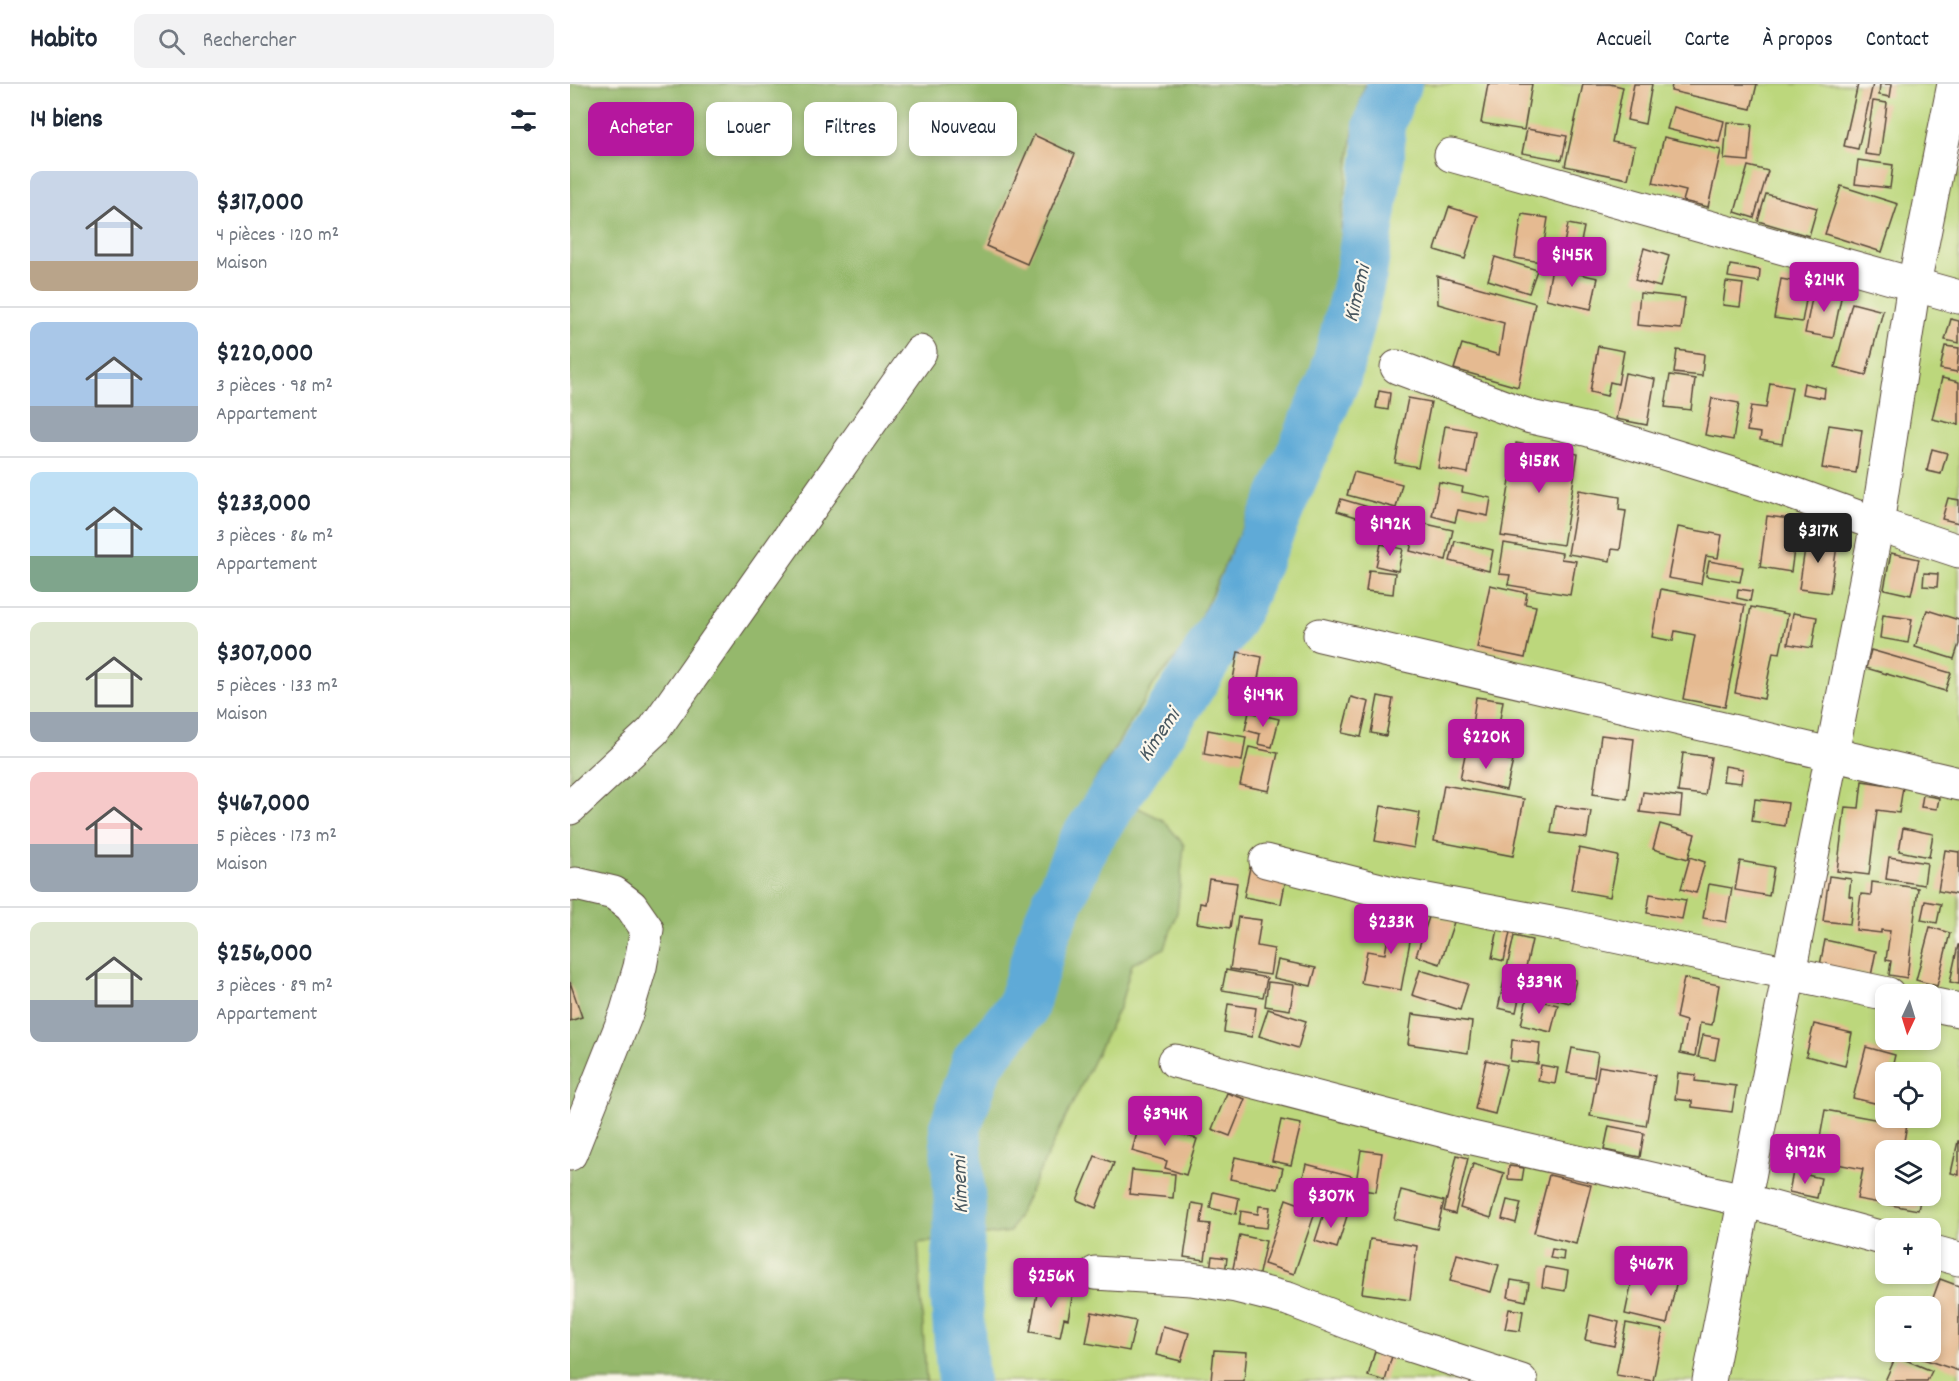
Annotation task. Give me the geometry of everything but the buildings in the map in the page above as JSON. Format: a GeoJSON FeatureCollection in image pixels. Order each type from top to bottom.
{"type":"FeatureCollection","features":[{"type":"Feature","properties":{"kind":"street"},"geometry":{"type":"LineString","coordinates":[[1709,1381],[1877,525],[1914,284],[1954,84]]}},
{"type":"Feature","properties":{"kind":"street"},"geometry":{"type":"LineString","coordinates":[[1451,155],[1959,297]]}},
{"type":"Feature","properties":{"kind":"street"},"geometry":{"type":"LineString","coordinates":[[570,808],[653,731],[920,352]]}},
{"type":"Feature","properties":{"kind":"street"},"geometry":{"type":"LineString","coordinates":[[1397,367],[1531,417],[1589,430],[1775,487],[1877,525],[1959,551]]}},
{"type":"Feature","properties":{"kind":"street"},"geometry":{"type":"LineString","coordinates":[[1320,635],[1959,784]]}},
{"type":"Feature","properties":{"kind":"street"},"geometry":{"type":"LineString","coordinates":[[1266,861],[1400,895],[1567,926],[1875,991]]}},
{"type":"Feature","properties":{"kind":"street"},"geometry":{"type":"LineString","coordinates":[[570,885],[576,884],[614,893],[631,906],[647,929],[640,968],[626,1014],[570,1154]]}},
{"type":"Feature","properties":{"kind":"street"},"geometry":{"type":"LineString","coordinates":[[1941,1007],[1959,1011]]}},
{"type":"Feature","properties":{"kind":"street"},"geometry":{"type":"LineString","coordinates":[[1176,1061],[1468,1137],[1744,1200],[1875,1236]]}},
{"type":"Feature","properties":{"kind":"street"},"geometry":{"type":"LineString","coordinates":[[1941,1254],[1959,1259]]}},
{"type":"Feature","properties":{"kind":"street"},"geometry":{"type":"LineString","coordinates":[[1095,1273],[1191,1279],[1236,1286],[1288,1299],[1394,1340],[1521,1381]]}},
{"type":"Feature","properties":{"kind":"green space"},"geometry":{"type":"Polygon","coordinates":[[[570,84],[1365,84],[1354,124],[1341,222],[1342,263],[1326,333],[1309,383],[1190,640],[1154,684],[1092,785],[1163,820],[1184,845],[1177,912],[1165,948],[1132,964],[1120,1006],[1010,1232],[918,1243],[926,1381],[570,1381],[570,84]]]}},
{"type":"Feature","properties":{"kind":"green space"},"geometry":{"type":"Polygon","coordinates":[[[1365,84],[1959,84],[1959,1381],[926,1381],[918,1242],[1010,1232],[1120,1006],[1132,964],[1177,912],[1184,845],[1163,820],[1091,785],[1154,684],[1190,640],[1309,383],[1326,333],[1342,263],[1341,222],[1354,124],[1365,84]]]}},
{"type":"Feature","properties":{"kind":"waterway","name":"Kimemi"},"geometry":{"type":"LineString","coordinates":[[963,1381],[956,1293],[960,1208],[955,1128],[978,1062],[1022,1008],[1044,934],[1083,844],[1195,677],[1235,609],[1335,377],[1361,274],[1379,156],[1379,126],[1391,91],[1396,84]]}}]}
